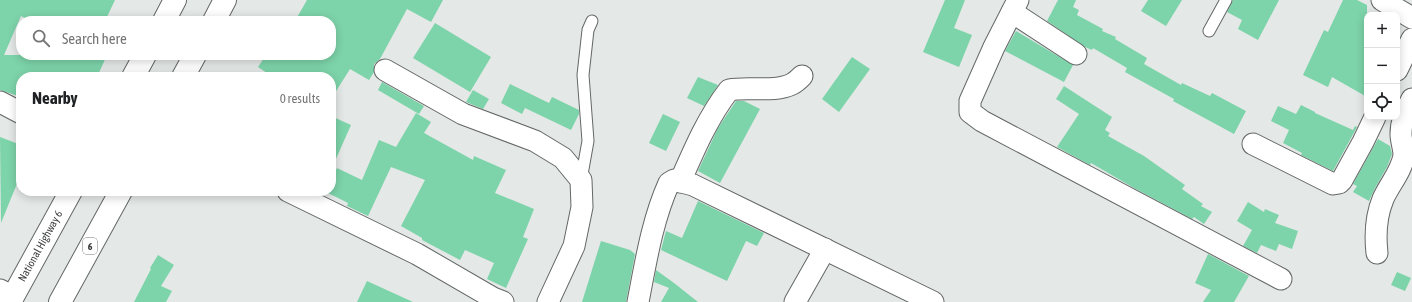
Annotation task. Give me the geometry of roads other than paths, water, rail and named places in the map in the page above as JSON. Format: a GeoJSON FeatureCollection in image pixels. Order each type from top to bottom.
{"type":"FeatureCollection","features":[{"type":"Feature","properties":{"kind":"main road"},"geometry":{"type":"LineString","coordinates":[[167,16],[175,0]]}},
{"type":"Feature","properties":{"kind":"main road"},"geometry":{"type":"LineString","coordinates":[[217,16],[225,0]]}},
{"type":"Feature","properties":{"kind":"main road"},"geometry":{"type":"LineString","coordinates":[[136,72],[142,60]]}},
{"type":"Feature","properties":{"kind":"main road"},"geometry":{"type":"LineString","coordinates":[[186,72],[192,60]]}},
{"type":"Feature","properties":{"kind":"main road","name":"National Highway 6"},"geometry":{"type":"LineString","coordinates":[[8,296],[68,196]]}},
{"type":"Feature","properties":{"kind":"main road","name":"6"},"geometry":{"type":"LineString","coordinates":[[60,302],[117,196]]}},
{"type":"Feature","properties":{"kind":"street"},"geometry":{"type":"LineString","coordinates":[[1382,0],[1412,18]]}},
{"type":"Feature","properties":{"kind":"street"},"geometry":{"type":"LineString","coordinates":[[1076,54],[1015,6],[994,47],[970,101],[970,112],[988,125],[1281,279]]}},
{"type":"Feature","properties":{"kind":"street"},"geometry":{"type":"LineString","coordinates":[[1400,64],[1412,38]]}},
{"type":"Feature","properties":{"kind":"street"},"geometry":{"type":"LineString","coordinates":[[385,70],[463,114],[535,141],[563,158],[581,180],[582,206],[574,246],[548,302]]}},
{"type":"Feature","properties":{"kind":"street"},"geometry":{"type":"LineString","coordinates":[[680,182],[692,154],[720,102],[729,90],[739,88],[781,88],[793,84],[802,76]]}},
{"type":"Feature","properties":{"kind":"street"},"geometry":{"type":"LineString","coordinates":[[1377,253],[1376,238],[1379,210],[1383,198],[1402,163],[1404,154],[1401,134],[1403,117],[1412,99]]}},
{"type":"Feature","properties":{"kind":"street"},"geometry":{"type":"LineString","coordinates":[[0,102],[16,110]]}},
{"type":"Feature","properties":{"kind":"street"},"geometry":{"type":"LineString","coordinates":[[1253,144],[1333,184],[1337,184],[1344,175],[1363,142],[1374,120]]}},
{"type":"Feature","properties":{"kind":"street"},"geometry":{"type":"LineString","coordinates":[[638,302],[650,238],[660,206],[670,183],[674,180],[693,185],[933,302]]}},
{"type":"Feature","properties":{"kind":"street"},"geometry":{"type":"LineString","coordinates":[[298,196],[417,254],[493,298],[503,302]]}},
{"type":"Feature","properties":{"kind":"street"},"geometry":{"type":"LineString","coordinates":[[795,302],[825,249]]}},
{"type":"Feature","properties":{"kind":"lane"},"geometry":{"type":"LineString","coordinates":[[1209,31],[1226,0]]}},
{"type":"Feature","properties":{"kind":"lane"},"geometry":{"type":"LineString","coordinates":[[581,180],[588,141],[583,75],[588,30],[592,21]]}}]}
